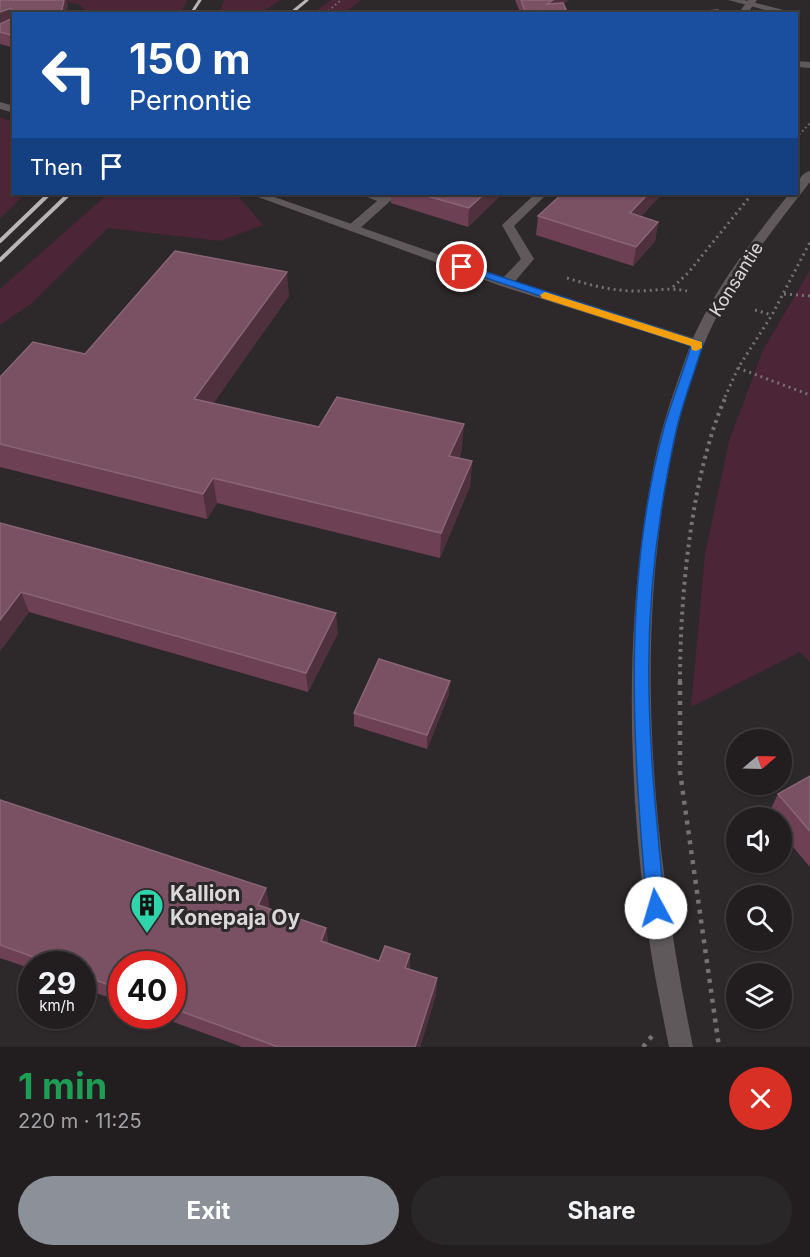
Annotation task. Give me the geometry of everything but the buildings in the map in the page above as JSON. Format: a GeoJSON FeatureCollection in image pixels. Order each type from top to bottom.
{"type":"FeatureCollection","features":[{"type":"Feature","properties":{"kind":"street"},"geometry":{"type":"LineString","coordinates":[[732,0],[752,2],[790,12]]}},
{"type":"Feature","properties":{"kind":"street","name":"Konsantie"},"geometry":{"type":"LineString","coordinates":[[798,190],[810,174]]}},
{"type":"Feature","properties":{"kind":"street"},"geometry":{"type":"LineString","coordinates":[[259,195],[506,283],[698,344]]}},
{"type":"Feature","properties":{"kind":"street"},"geometry":{"type":"LineString","coordinates":[[506,283],[528,259],[508,225],[540,195]]}},
{"type":"Feature","properties":{"kind":"street","name":"Konsantie"},"geometry":{"type":"LineString","coordinates":[[681,1047],[656,908],[644,780],[641,688],[646,580],[656,501],[671,425],[698,344],[725,292],[764,234],[794,195]]}},
{"type":"Feature","properties":{"kind":"street"},"geometry":{"type":"LineString","coordinates":[[353,228],[389,196]]}},
{"type":"Feature","properties":{"kind":"path"},"geometry":{"type":"LineString","coordinates":[[327,12],[341,0]]}},
{"type":"Feature","properties":{"kind":"path"},"geometry":{"type":"LineString","coordinates":[[798,136],[810,123]]}},
{"type":"Feature","properties":{"kind":"path"},"geometry":{"type":"LineString","coordinates":[[673,287],[688,273],[751,195]]}},
{"type":"Feature","properties":{"kind":"path"},"geometry":{"type":"LineString","coordinates":[[719,1047],[680,772],[680,667],[689,540],[712,426],[738,368],[784,294],[810,242]]}},
{"type":"Feature","properties":{"kind":"path"},"geometry":{"type":"LineString","coordinates":[[564,278],[613,289],[639,291],[673,287],[687,291]]}},
{"type":"Feature","properties":{"kind":"path"},"geometry":{"type":"LineString","coordinates":[[784,294],[810,296]]}},
{"type":"Feature","properties":{"kind":"path"},"geometry":{"type":"LineString","coordinates":[[755,310],[772,315]]}},
{"type":"Feature","properties":{"kind":"path"},"geometry":{"type":"LineString","coordinates":[[738,368],[810,394]]}},
{"type":"Feature","properties":{"kind":"shaded area"},"geometry":{"type":"Polygon","coordinates":[[[61,0],[188,0],[180,12],[86,12],[80,5],[61,0]]]}},
{"type":"Feature","properties":{"kind":"shaded area"},"geometry":{"type":"Polygon","coordinates":[[[224,0],[281,0],[262,12],[219,12],[224,0]]]}},
{"type":"Feature","properties":{"kind":"shaded area"},"geometry":{"type":"Polygon","coordinates":[[[331,0],[361,0],[345,12],[314,12],[331,0]]]}},
{"type":"Feature","properties":{"kind":"shaded area"},"geometry":{"type":"Polygon","coordinates":[[[0,117],[12,122],[12,195],[24,195],[0,219],[0,117]]]}},
{"type":"Feature","properties":{"kind":"shaded area"},"geometry":{"type":"Polygon","coordinates":[[[107,195],[233,195],[239,197],[263,225],[220,241],[108,228],[32,303],[0,325],[0,289],[107,195]]]}},
{"type":"Feature","properties":{"kind":"shaded area"},"geometry":{"type":"Polygon","coordinates":[[[810,270],[810,662],[800,652],[691,707],[705,554],[729,441],[763,350],[810,270]]]}},
{"type":"Feature","properties":{"kind":"railway"},"geometry":{"type":"LineString","coordinates":[[192,12],[200,0]]}},
{"type":"Feature","properties":{"kind":"railway"},"geometry":{"type":"LineString","coordinates":[[292,12],[307,0]]}},
{"type":"Feature","properties":{"kind":"railway"},"geometry":{"type":"LineString","coordinates":[[0,241],[48,195]]}},
{"type":"Feature","properties":{"kind":"railway"},"geometry":{"type":"LineString","coordinates":[[0,260],[68,195]]}},
{"type":"Feature","properties":{"kind":"slow traffic"},"geometry":{"type":"LineString","coordinates":[[545,295],[698,344],[696,348]]}},
{"type":"Feature","properties":{"kind":"place","name":"Kallion Konepaja Oy"},"geometry":{"type":"Point","coordinates":[147,934]}},
{"type":"Feature","properties":{"kind":"route"},"geometry":{"type":"LineString","coordinates":[[462,267],[698,344],[671,425],[656,501],[646,580],[641,688],[644,780],[656,908]]}}]}
